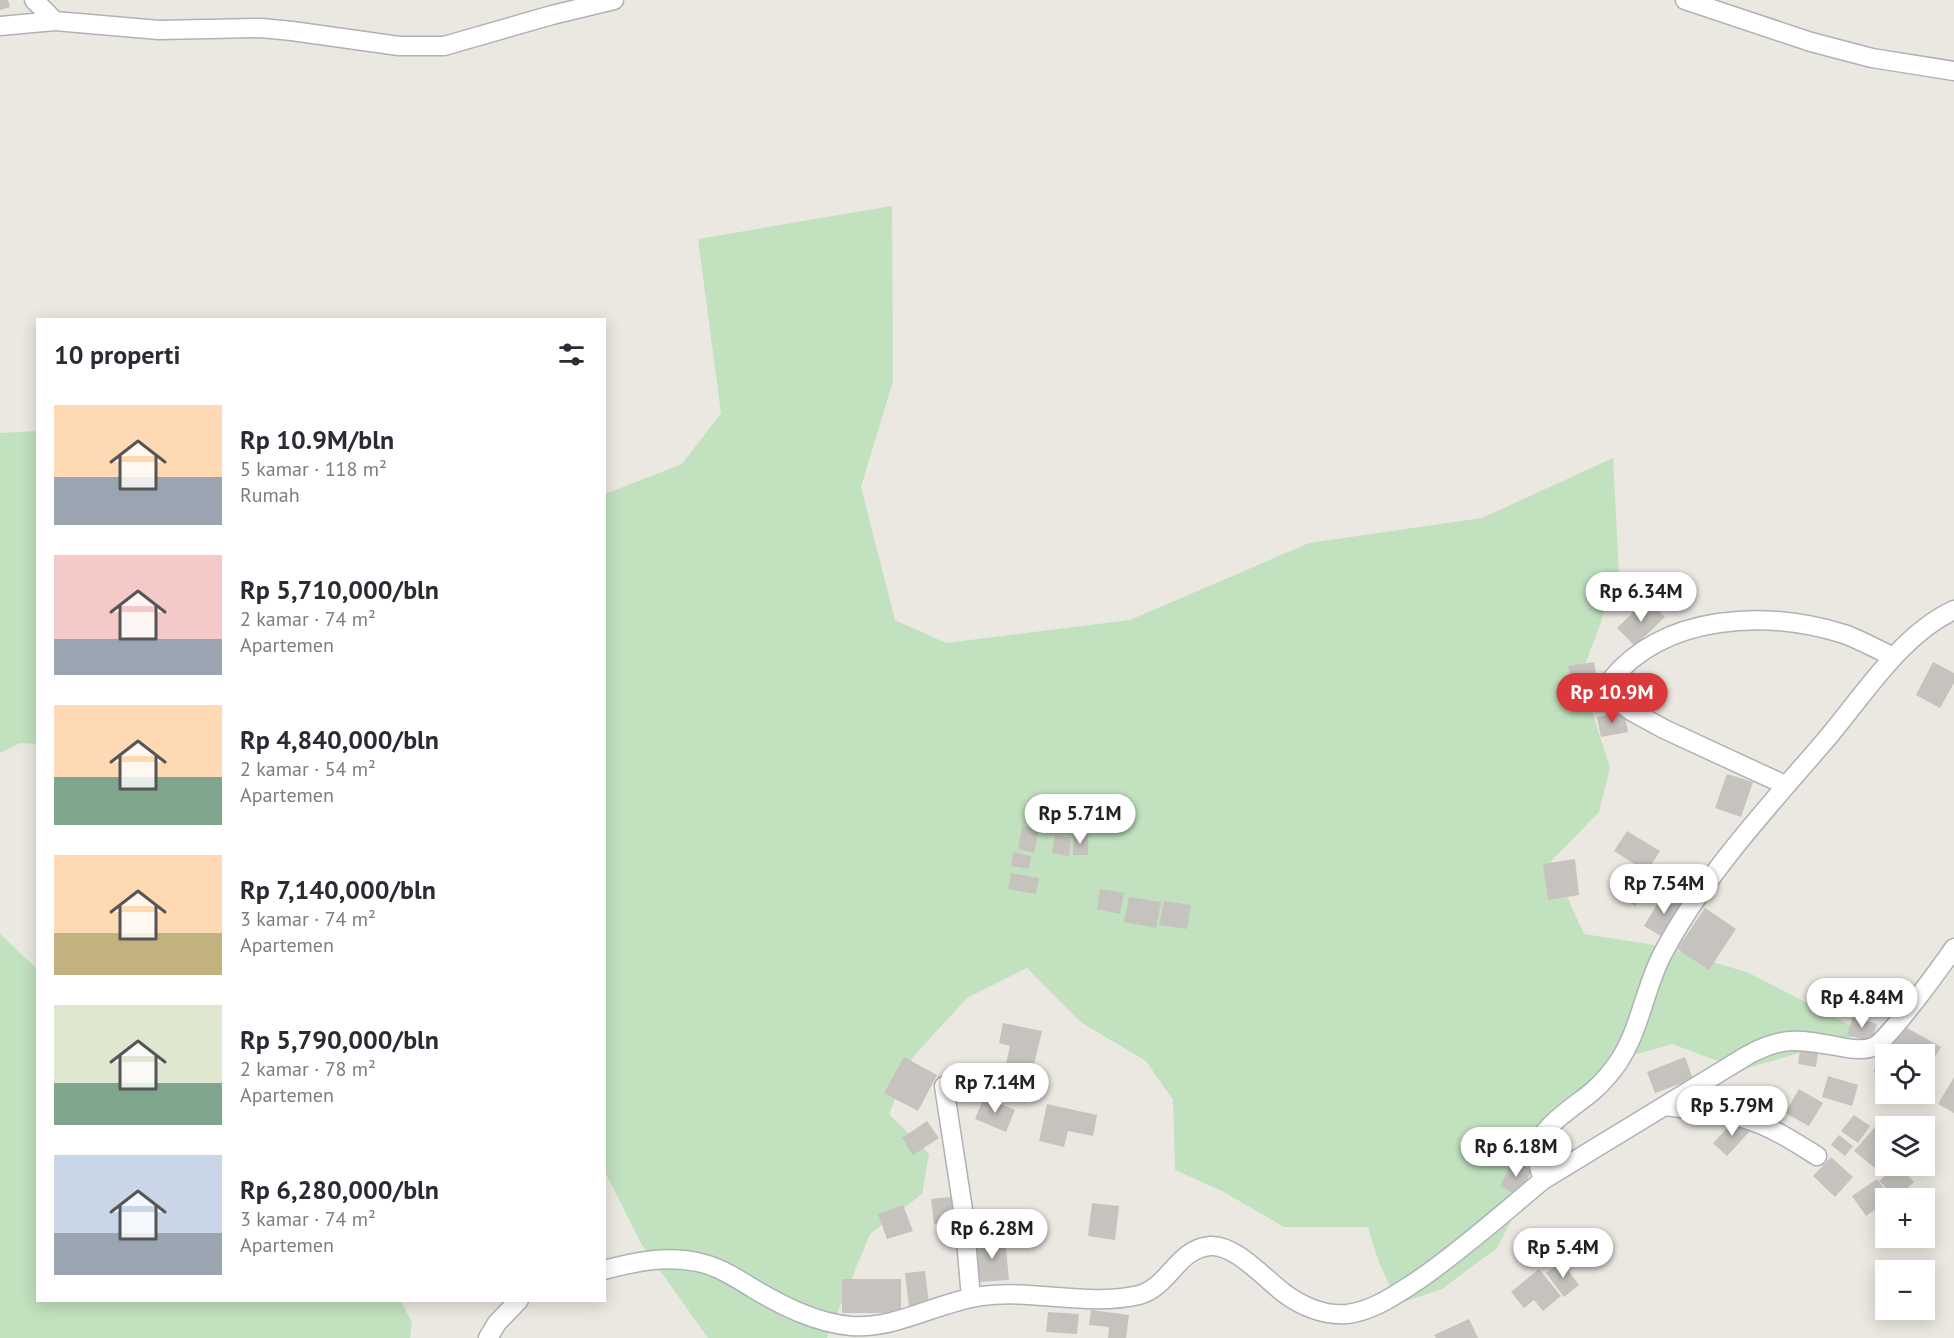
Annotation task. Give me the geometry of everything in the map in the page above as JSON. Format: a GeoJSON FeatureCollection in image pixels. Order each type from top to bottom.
{"type":"FeatureCollection","features":[{"type":"Feature","properties":{"kind":"street"},"geometry":{"type":"LineString","coordinates":[[34,0],[55,21]]}},
{"type":"Feature","properties":{"kind":"street"},"geometry":{"type":"LineString","coordinates":[[0,26],[55,21],[159,30],[261,28],[399,46],[431,47],[444,46],[614,0]]}},
{"type":"Feature","properties":{"kind":"street"},"geometry":{"type":"LineString","coordinates":[[1685,0],[1811,42],[1872,58],[1954,71]]}},
{"type":"Feature","properties":{"kind":"street"},"geometry":{"type":"LineString","coordinates":[[1543,1180],[1537,1154],[1541,1138],[1553,1124],[1594,1090],[1617,1064],[1634,1033],[1662,955],[1711,878],[1785,785],[1894,657],[1931,623],[1954,610]]}},
{"type":"Feature","properties":{"kind":"street"},"geometry":{"type":"LineString","coordinates":[[1785,785],[1664,729],[1632,711],[1613,697],[1609,690],[1610,681],[1636,657],[1665,638],[1694,627],[1746,620],[1785,621],[1816,626],[1847,635],[1894,657]]}},
{"type":"Feature","properties":{"kind":"street"},"geometry":{"type":"LineString","coordinates":[[606,1270],[674,1258],[701,1262],[792,1309],[849,1326],[872,1326],[900,1321],[971,1298],[1005,1294],[1070,1300],[1112,1299],[1139,1295],[1156,1287],[1177,1263],[1191,1252],[1201,1248],[1219,1247],[1234,1253],[1300,1303],[1334,1314],[1358,1312],[1390,1299],[1452,1257],[1543,1180],[1748,1055],[1773,1043],[1793,1040],[1852,1049],[1867,1049],[1876,1046],[1897,1023],[1954,948]]}},
{"type":"Feature","properties":{"kind":"street"},"geometry":{"type":"LineString","coordinates":[[944,1086],[964,1216],[971,1298]]}},
{"type":"Feature","properties":{"kind":"street"},"geometry":{"type":"LineString","coordinates":[[1665,1106],[1732,1115],[1752,1121],[1771,1129],[1817,1156]]}},
{"type":"Feature","properties":{"kind":"street"},"geometry":{"type":"LineString","coordinates":[[488,1338],[497,1323],[517,1302]]}},
{"type":"Feature","properties":{"kind":"green space"},"geometry":{"type":"Polygon","coordinates":[[[892,206],[893,381],[861,487],[895,620],[946,643],[1130,620],[1309,543],[1482,518],[1613,458],[1619,573],[1581,676],[1610,768],[1599,812],[1551,861],[1584,934],[1661,946],[1749,973],[1865,1033],[1742,1070],[1672,1044],[1609,1062],[1533,1142],[1518,1207],[1497,1248],[1442,1289],[1398,1304],[1378,1260],[1368,1227],[1284,1227],[1224,1192],[1175,1170],[1173,1100],[1146,1061],[1082,1023],[1027,968],[967,998],[913,1057],[889,1114],[929,1154],[922,1194],[870,1234],[827,1338],[708,1338],[642,1245],[606,1174],[606,494],[682,464],[721,413],[698,239],[892,206]]]}},
{"type":"Feature","properties":{"kind":"green space"},"geometry":{"type":"Polygon","coordinates":[[[36,431],[36,744],[20,743],[0,753],[0,433],[36,431]]]}},
{"type":"Feature","properties":{"kind":"green space"},"geometry":{"type":"Polygon","coordinates":[[[0,934],[36,968],[36,1302],[402,1302],[412,1323],[410,1338],[0,1338],[0,934]]]}},
{"type":"Feature","properties":{"kind":"building"},"geometry":{"type":"Polygon","coordinates":[[[0,0],[8,0],[10,7],[0,10],[0,0]]]}},
{"type":"Feature","properties":{"kind":"building"},"geometry":{"type":"Polygon","coordinates":[[[1647,599],[1665,617],[1635,646],[1617,628],[1647,599]]]}},
{"type":"Feature","properties":{"kind":"building"},"geometry":{"type":"Polygon","coordinates":[[[1594,662],[1598,684],[1572,688],[1568,666],[1594,662]]]}},
{"type":"Feature","properties":{"kind":"building"},"geometry":{"type":"Polygon","coordinates":[[[1933,662],[1954,673],[1954,683],[1940,708],[1916,695],[1933,662]]]}},
{"type":"Feature","properties":{"kind":"building"},"geometry":{"type":"Polygon","coordinates":[[[1624,712],[1628,732],[1601,737],[1597,717],[1624,712]]]}},
{"type":"Feature","properties":{"kind":"building"},"geometry":{"type":"Polygon","coordinates":[[[1727,774],[1753,782],[1741,817],[1715,808],[1727,774]]]}},
{"type":"Feature","properties":{"kind":"building"},"geometry":{"type":"Polygon","coordinates":[[[1061,805],[1078,806],[1077,822],[1060,821],[1061,805]]]}},
{"type":"Feature","properties":{"kind":"building"},"geometry":{"type":"Polygon","coordinates":[[[1022,826],[1039,829],[1034,853],[1018,849],[1022,826]]]}},
{"type":"Feature","properties":{"kind":"building"},"geometry":{"type":"Polygon","coordinates":[[[1627,831],[1660,851],[1647,872],[1614,851],[1627,831]]]}},
{"type":"Feature","properties":{"kind":"building"},"geometry":{"type":"Polygon","coordinates":[[[1055,835],[1071,837],[1069,856],[1052,853],[1055,835]]]}},
{"type":"Feature","properties":{"kind":"building"},"geometry":{"type":"Polygon","coordinates":[[[1073,835],[1088,835],[1088,855],[1073,855],[1073,835]]]}},
{"type":"Feature","properties":{"kind":"building"},"geometry":{"type":"Polygon","coordinates":[[[1013,852],[1031,856],[1029,869],[1011,866],[1013,852]]]}},
{"type":"Feature","properties":{"kind":"building"},"geometry":{"type":"Polygon","coordinates":[[[1575,859],[1579,895],[1548,900],[1543,864],[1575,859]]]}},
{"type":"Feature","properties":{"kind":"building"},"geometry":{"type":"Polygon","coordinates":[[[1631,866],[1653,882],[1635,906],[1614,891],[1631,866]]]}},
{"type":"Feature","properties":{"kind":"building"},"geometry":{"type":"Polygon","coordinates":[[[1011,873],[1039,878],[1036,894],[1008,889],[1011,873]]]}},
{"type":"Feature","properties":{"kind":"building"},"geometry":{"type":"Polygon","coordinates":[[[1100,889],[1124,893],[1120,914],[1097,909],[1100,889]]]}},
{"type":"Feature","properties":{"kind":"building"},"geometry":{"type":"Polygon","coordinates":[[[1665,891],[1685,903],[1664,938],[1644,926],[1665,891]]]}},
{"type":"Feature","properties":{"kind":"building"},"geometry":{"type":"Polygon","coordinates":[[[1129,897],[1161,902],[1156,928],[1124,922],[1129,897]]]}},
{"type":"Feature","properties":{"kind":"building"},"geometry":{"type":"Polygon","coordinates":[[[1164,901],[1191,905],[1187,929],[1159,925],[1164,901]]]}},
{"type":"Feature","properties":{"kind":"building"},"geometry":{"type":"Polygon","coordinates":[[[1705,908],[1736,929],[1709,970],[1677,949],[1705,908]]]}},
{"type":"Feature","properties":{"kind":"building"},"geometry":{"type":"Polygon","coordinates":[[[1853,1016],[1877,1024],[1871,1042],[1847,1035],[1853,1016]]]}},
{"type":"Feature","properties":{"kind":"building"},"geometry":{"type":"Polygon","coordinates":[[[1003,1023],[1042,1031],[1033,1069],[1006,1064],[1010,1046],[999,1043],[1003,1023]]]}},
{"type":"Feature","properties":{"kind":"building"},"geometry":{"type":"Polygon","coordinates":[[[1900,1024],[1941,1047],[1935,1057],[1935,1044],[1889,1044],[1900,1024]]]}},
{"type":"Feature","properties":{"kind":"building"},"geometry":{"type":"Polygon","coordinates":[[[1800,1050],[1818,1053],[1816,1067],[1798,1064],[1800,1050]]]}},
{"type":"Feature","properties":{"kind":"building"},"geometry":{"type":"Polygon","coordinates":[[[904,1057],[937,1075],[918,1111],[884,1093],[904,1057]]]}},
{"type":"Feature","properties":{"kind":"building"},"geometry":{"type":"Polygon","coordinates":[[[1685,1057],[1693,1079],[1655,1093],[1647,1072],[1685,1057]]]}},
{"type":"Feature","properties":{"kind":"building"},"geometry":{"type":"Polygon","coordinates":[[[1828,1076],[1858,1085],[1852,1106],[1822,1097],[1828,1076]]]}},
{"type":"Feature","properties":{"kind":"building"},"geometry":{"type":"Polygon","coordinates":[[[1954,1077],[1954,1113],[1938,1104],[1954,1077]]]}},
{"type":"Feature","properties":{"kind":"building"},"geometry":{"type":"Polygon","coordinates":[[[1799,1089],[1823,1103],[1809,1126],[1785,1113],[1799,1089]]]}},
{"type":"Feature","properties":{"kind":"building"},"geometry":{"type":"Polygon","coordinates":[[[984,1097],[1015,1110],[1006,1132],[975,1119],[984,1097]]]}},
{"type":"Feature","properties":{"kind":"building"},"geometry":{"type":"Polygon","coordinates":[[[1047,1104],[1097,1115],[1093,1136],[1068,1131],[1064,1147],[1039,1141],[1047,1104]]]}},
{"type":"Feature","properties":{"kind":"building"},"geometry":{"type":"Polygon","coordinates":[[[1854,1115],[1870,1126],[1858,1143],[1841,1131],[1854,1115]]]}},
{"type":"Feature","properties":{"kind":"building"},"geometry":{"type":"Polygon","coordinates":[[[1737,1118],[1751,1130],[1727,1156],[1713,1143],[1737,1118]]]}},
{"type":"Feature","properties":{"kind":"building"},"geometry":{"type":"Polygon","coordinates":[[[927,1121],[939,1138],[913,1155],[902,1138],[927,1121]]]}},
{"type":"Feature","properties":{"kind":"building"},"geometry":{"type":"Polygon","coordinates":[[[1875,1127],[1875,1168],[1854,1151],[1875,1127]]]}},
{"type":"Feature","properties":{"kind":"building"},"geometry":{"type":"Polygon","coordinates":[[[1839,1135],[1853,1146],[1845,1156],[1831,1145],[1839,1135]]]}},
{"type":"Feature","properties":{"kind":"building"},"geometry":{"type":"Polygon","coordinates":[[[1831,1157],[1853,1177],[1835,1197],[1813,1176],[1831,1157]]]}},
{"type":"Feature","properties":{"kind":"building"},"geometry":{"type":"Polygon","coordinates":[[[1513,1160],[1532,1170],[1519,1196],[1500,1186],[1513,1160]]]}},
{"type":"Feature","properties":{"kind":"building"},"geometry":{"type":"Polygon","coordinates":[[[1884,1176],[1908,1176],[1914,1182],[1908,1188],[1886,1188],[1879,1181],[1884,1176]]]}},
{"type":"Feature","properties":{"kind":"building"},"geometry":{"type":"Polygon","coordinates":[[[1877,1179],[1883,1188],[1875,1188],[1875,1210],[1866,1216],[1852,1196],[1877,1179]]]}},
{"type":"Feature","properties":{"kind":"building"},"geometry":{"type":"Polygon","coordinates":[[[958,1196],[961,1221],[934,1224],[931,1199],[958,1196]]]}},
{"type":"Feature","properties":{"kind":"building"},"geometry":{"type":"Polygon","coordinates":[[[1092,1203],[1119,1206],[1115,1240],[1088,1236],[1092,1203]]]}},
{"type":"Feature","properties":{"kind":"building"},"geometry":{"type":"Polygon","coordinates":[[[903,1205],[913,1231],[887,1239],[878,1214],[903,1205]]]}},
{"type":"Feature","properties":{"kind":"building"},"geometry":{"type":"Polygon","coordinates":[[[1005,1237],[1009,1280],[979,1282],[975,1240],[1005,1237]]]}},
{"type":"Feature","properties":{"kind":"building"},"geometry":{"type":"Polygon","coordinates":[[[1562,1262],[1579,1285],[1564,1297],[1546,1273],[1562,1262]]]}},
{"type":"Feature","properties":{"kind":"building"},"geometry":{"type":"Polygon","coordinates":[[[1539,1269],[1561,1296],[1543,1311],[1534,1300],[1524,1308],[1511,1292],[1539,1269]]]}},
{"type":"Feature","properties":{"kind":"building"},"geometry":{"type":"Polygon","coordinates":[[[925,1271],[929,1304],[909,1307],[905,1273],[925,1271]]]}},
{"type":"Feature","properties":{"kind":"building"},"geometry":{"type":"Polygon","coordinates":[[[842,1279],[901,1279],[901,1313],[842,1313],[842,1279]]]}},
{"type":"Feature","properties":{"kind":"building"},"geometry":{"type":"Polygon","coordinates":[[[1091,1310],[1129,1315],[1126,1338],[1108,1338],[1109,1327],[1089,1325],[1091,1310]]]}},
{"type":"Feature","properties":{"kind":"building"},"geometry":{"type":"Polygon","coordinates":[[[1048,1312],[1079,1314],[1077,1334],[1046,1332],[1048,1312]]]}},
{"type":"Feature","properties":{"kind":"building"},"geometry":{"type":"Polygon","coordinates":[[[1469,1319],[1478,1338],[1436,1338],[1434,1335],[1469,1319]]]}}]}
